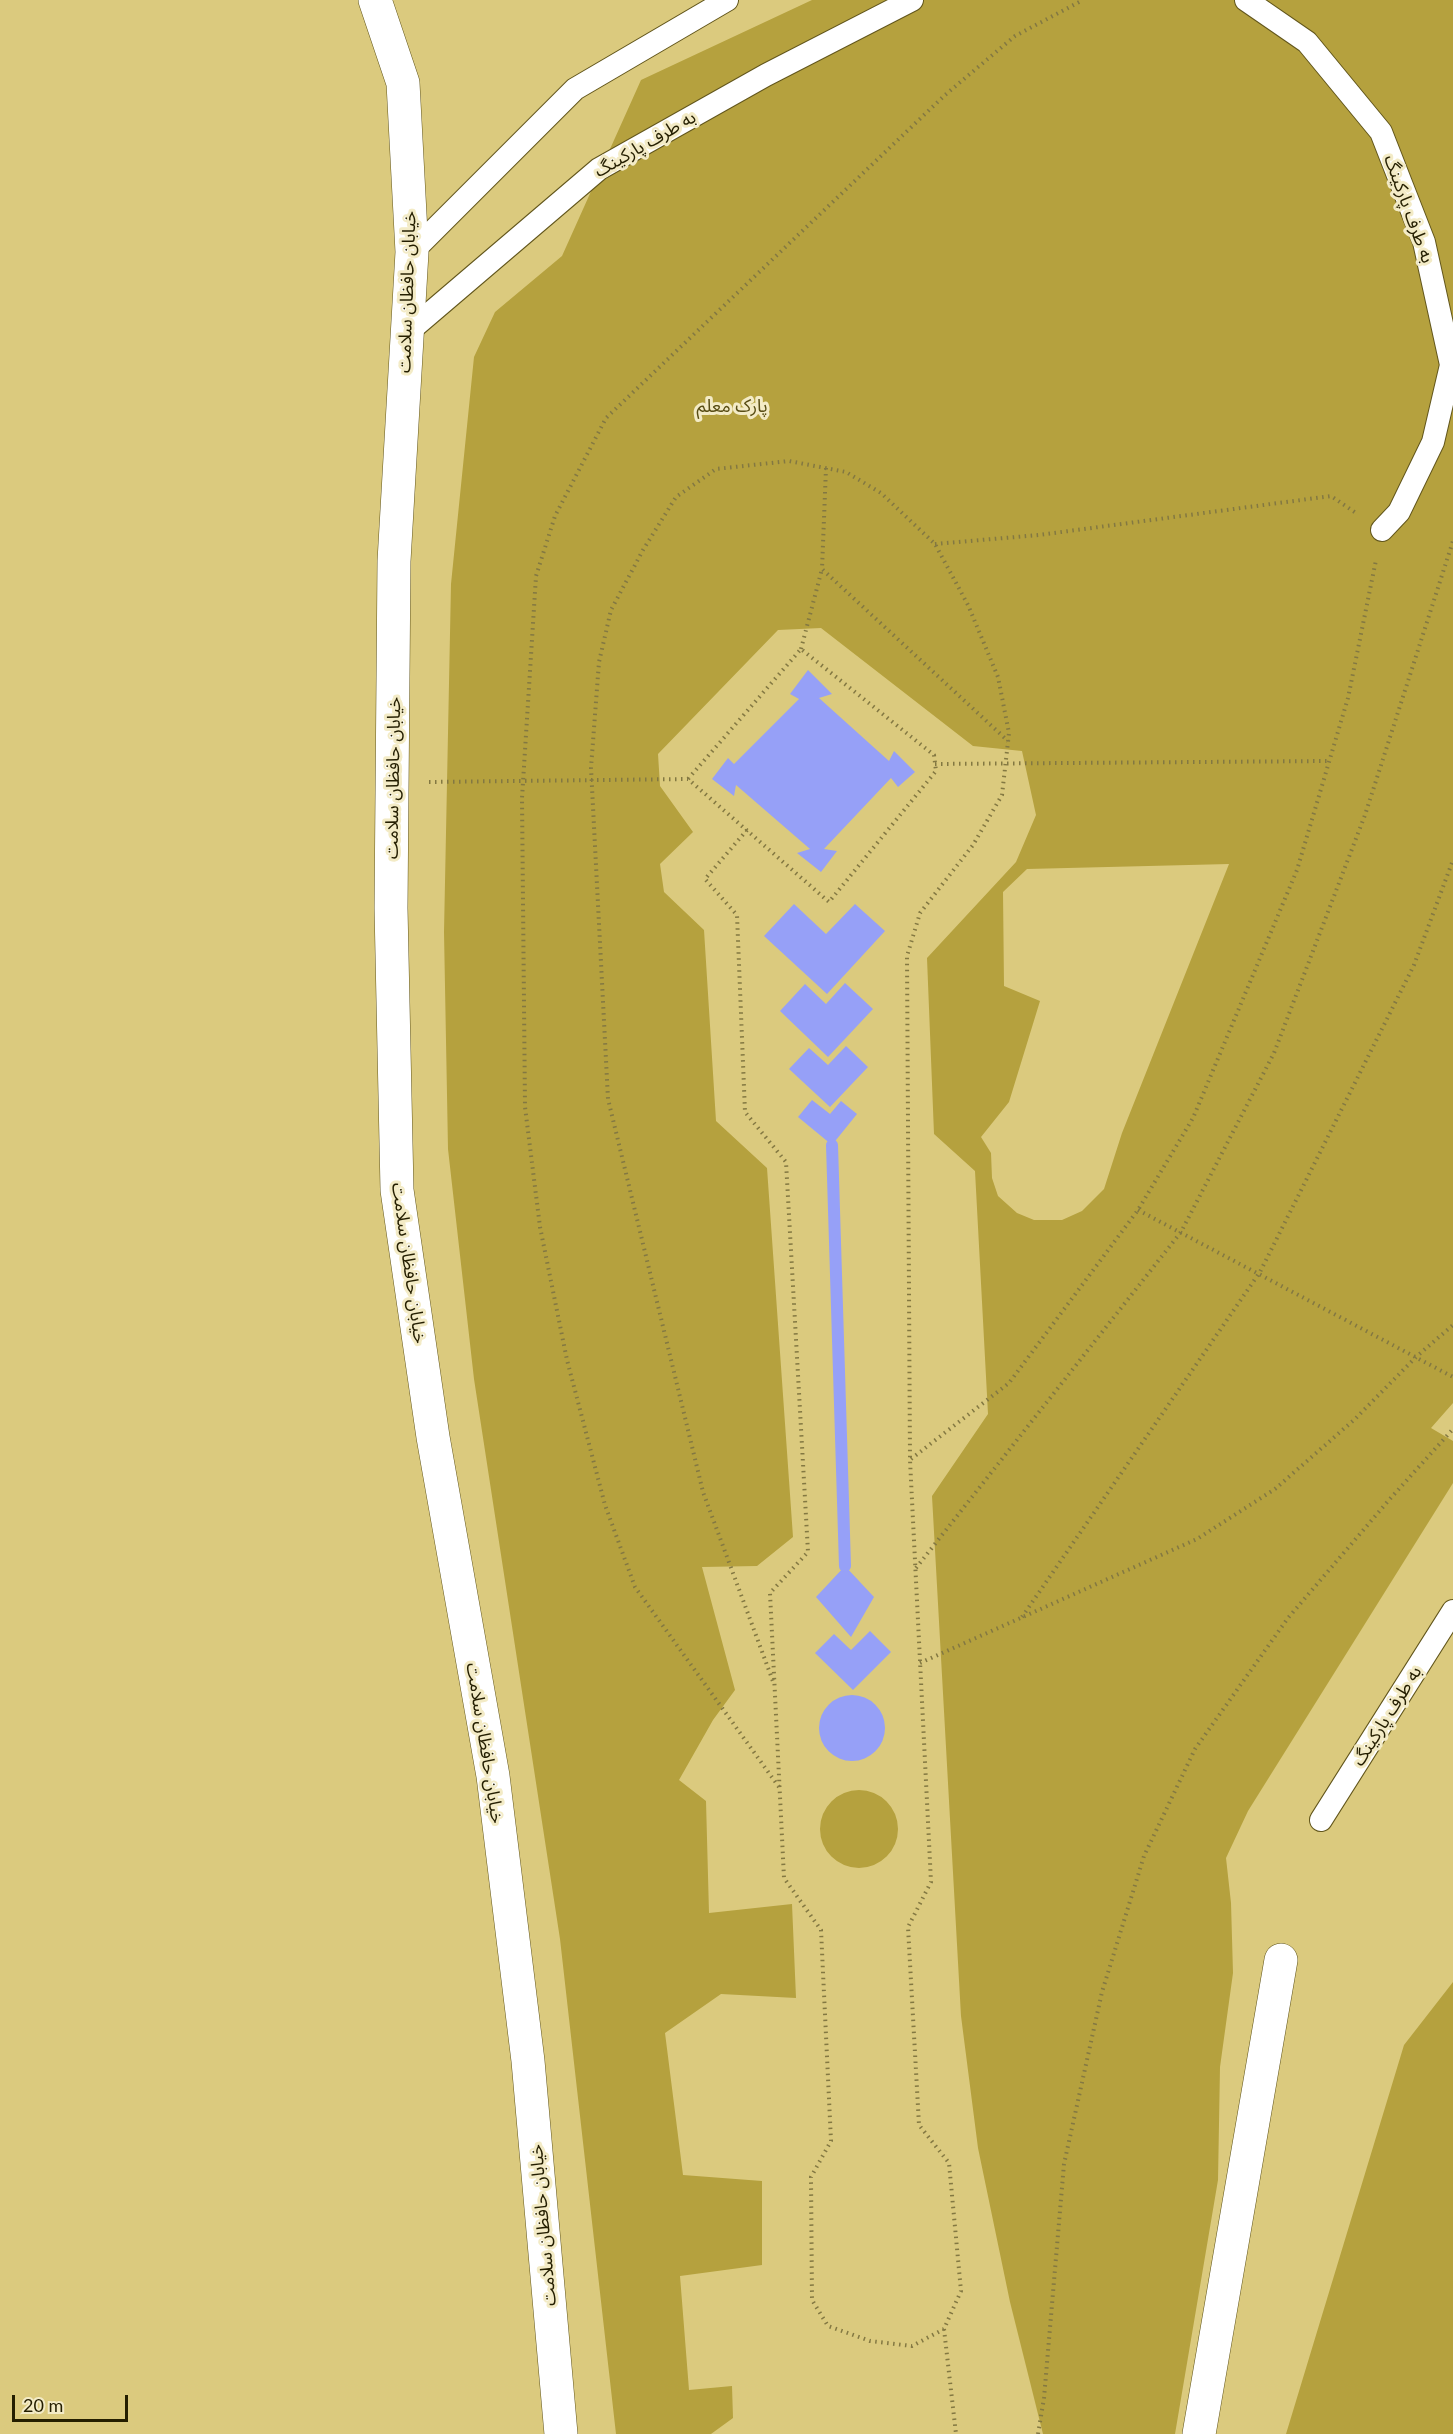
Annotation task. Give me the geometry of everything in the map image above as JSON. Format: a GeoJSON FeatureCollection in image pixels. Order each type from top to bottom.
{"type":"FeatureCollection","features":[{"type":"Feature","properties":{"kind":"street","name":"خیابان حافظان سلامت"},"geometry":{"type":"LineString","coordinates":[[375,0],[404,82],[412,252],[394,561],[391,908],[397,1190],[433,1437],[493,1776],[528,2061],[561,2434]]}},
{"type":"Feature","properties":{"kind":"street"},"geometry":{"type":"LineString","coordinates":[[1199,2434],[1281,1960]]}},
{"type":"Feature","properties":{"kind":"lane"},"geometry":{"type":"LineString","coordinates":[[412,252],[575,89],[727,0]]}},
{"type":"Feature","properties":{"kind":"lane","name":"به طرف پارکینگ"},"geometry":{"type":"LineString","coordinates":[[408,332],[599,169],[766,75],[912,0]]}},
{"type":"Feature","properties":{"kind":"lane","name":"به طرف پارکینگ"},"geometry":{"type":"LineString","coordinates":[[1246,0],[1308,42],[1381,132],[1424,242],[1451,365],[1433,442],[1399,512],[1382,530]]}},
{"type":"Feature","properties":{"kind":"lane","name":"به طرف پارکینگ"},"geometry":{"type":"LineString","coordinates":[[1321,1820],[1453,1611]]}},
{"type":"Feature","properties":{"kind":"path"},"geometry":{"type":"LineString","coordinates":[[779,1787],[635,1587],[605,1505],[570,1371],[540,1227],[525,1107],[523,781],[536,576],[555,516],[606,418],[945,95],[1015,36],[1083,0]]}},
{"type":"Feature","properties":{"kind":"path"},"geometry":{"type":"LineString","coordinates":[[774,1684],[703,1492],[608,1099],[591,768],[599,662],[611,610],[643,550],[676,497],[716,469],[789,461],[846,472],[881,494],[935,544],[968,605],[998,677],[1009,733],[1002,795],[972,845],[920,913],[907,956],[910,1460],[930,1882],[908,1927],[919,2125],[950,2163],[961,2291],[944,2329],[956,2434]]}},
{"type":"Feature","properties":{"kind":"path"},"geometry":{"type":"LineString","coordinates":[[688,778],[801,650],[822,569],[825,468]]}},
{"type":"Feature","properties":{"kind":"path"},"geometry":{"type":"LineString","coordinates":[[910,1460],[1009,1383],[1138,1210],[1193,1118],[1297,870],[1348,698],[1382,530],[1330,496],[1039,535],[935,544]]}},
{"type":"Feature","properties":{"kind":"path"},"geometry":{"type":"LineString","coordinates":[[916,1568],[1182,1233],[1274,1053],[1365,815],[1453,542]]}},
{"type":"Feature","properties":{"kind":"path"},"geometry":{"type":"LineString","coordinates":[[822,569],[1008,741]]}},
{"type":"Feature","properties":{"kind":"path"},"geometry":{"type":"LineString","coordinates":[[393,783],[688,778],[829,902],[936,771],[934,755],[801,650]]}},
{"type":"Feature","properties":{"kind":"path"},"geometry":{"type":"LineString","coordinates":[[935,764],[1329,760]]}},
{"type":"Feature","properties":{"kind":"path"},"geometry":{"type":"LineString","coordinates":[[747,830],[705,879],[737,915],[745,1112],[786,1162],[808,1552],[770,1593],[784,1878],[821,1930],[831,2141],[811,2177],[812,2300],[828,2326],[870,2341],[912,2346],[944,2329]]}},
{"type":"Feature","properties":{"kind":"path"},"geometry":{"type":"LineString","coordinates":[[1022,1617],[1258,1274],[1414,965],[1453,860]]}},
{"type":"Feature","properties":{"kind":"path"},"geometry":{"type":"LineString","coordinates":[[1138,1210],[1453,1377]]}},
{"type":"Feature","properties":{"kind":"path"},"geometry":{"type":"LineString","coordinates":[[920,1663],[1197,1539],[1266,1495],[1355,1419],[1416,1357],[1453,1325]]}},
{"type":"Feature","properties":{"kind":"path"},"geometry":{"type":"LineString","coordinates":[[1038,2434],[1044,2398],[1064,2164],[1102,1992],[1144,1856],[1195,1749],[1287,1618],[1453,1430]]}},
{"type":"Feature","properties":{"kind":"green space","name":"پارک معلم"},"geometry":{"type":"Polygon","coordinates":[[[812,0],[1453,0],[1453,1403],[1431,1428],[1453,1441],[1453,1483],[1248,1811],[1226,1858],[1231,1903],[1233,1973],[1220,2067],[1218,2180],[1175,2434],[1043,2434],[1010,2302],[978,2148],[961,2016],[932,1496],[988,1414],[975,1171],[934,1134],[927,958],[1016,862],[1036,815],[1022,751],[973,746],[821,628],[778,630],[658,754],[660,786],[693,832],[660,864],[664,892],[704,930],[716,1121],[767,1168],[793,1537],[757,1566],[702,1567],[735,1690],[713,1720],[679,1780],[706,1801],[709,1913],[792,1904],[796,1998],[721,1994],[665,2033],[683,2175],[762,2181],[762,2265],[680,2276],[689,2390],[732,2386],[733,2418],[711,2434],[616,2434],[560,1939],[474,1379],[448,1149],[444,932],[451,584],[474,357],[495,312],[562,256],[641,80],[812,0]],[[1229,864],[1027,869],[1003,892],[1004,986],[1040,1001],[1009,1102],[981,1137],[991,1153],[992,1178],[998,1196],[1017,1213],[1034,1220],[1062,1220],[1082,1211],[1104,1189],[1122,1133],[1229,864]]]}},
{"type":"Feature","properties":{"kind":"green space"},"geometry":{"type":"Polygon","coordinates":[[[859,1790],[874,1793],[891,1807],[898,1829],[895,1844],[881,1861],[859,1868],[844,1865],[827,1851],[820,1829],[823,1814],[837,1797],[859,1790]]]}},
{"type":"Feature","properties":{"kind":"green space"},"geometry":{"type":"Polygon","coordinates":[[[1453,1982],[1453,2434],[1286,2434],[1404,2045],[1453,1982]]]}},
{"type":"Feature","properties":{"kind":"water"},"geometry":{"type":"Polygon","coordinates":[[[808,670],[832,694],[819,698],[889,761],[894,751],[915,772],[898,787],[891,778],[824,849],[837,851],[821,872],[797,853],[810,849],[736,785],[734,796],[712,779],[728,758],[734,764],[799,699],[790,694],[808,670]]]}},
{"type":"Feature","properties":{"kind":"water"},"geometry":{"type":"Polygon","coordinates":[[[794,904],[826,934],[855,904],[885,931],[827,994],[764,936],[794,904]]]}},
{"type":"Feature","properties":{"kind":"water"},"geometry":{"type":"Polygon","coordinates":[[[845,983],[873,1009],[828,1057],[780,1011],[805,984],[826,1004],[845,983]]]}},
{"type":"Feature","properties":{"kind":"water"},"geometry":{"type":"Polygon","coordinates":[[[846,1046],[868,1067],[830,1107],[789,1069],[809,1048],[828,1065],[846,1046]]]}},
{"type":"Feature","properties":{"kind":"water"},"geometry":{"type":"Polygon","coordinates":[[[812,1100],[830,1114],[841,1101],[857,1114],[832,1145],[798,1117],[812,1100]]]}},
{"type":"Feature","properties":{"kind":"water"},"geometry":{"type":"Polygon","coordinates":[[[845,1566],[874,1597],[851,1637],[816,1597],[845,1566]]]}},
{"type":"Feature","properties":{"kind":"water"},"geometry":{"type":"Polygon","coordinates":[[[870,1631],[891,1652],[853,1690],[815,1653],[834,1634],[851,1650],[870,1631]]]}},
{"type":"Feature","properties":{"kind":"water"},"geometry":{"type":"Polygon","coordinates":[[[852,1695],[865,1697],[880,1710],[885,1728],[883,1741],[870,1756],[852,1761],[839,1759],[824,1746],[819,1728],[821,1715],[834,1700],[852,1695]]]}},
{"type":"Feature","properties":{"kind":"waterway"},"geometry":{"type":"LineString","coordinates":[[832,1145],[845,1566]]}}]}
